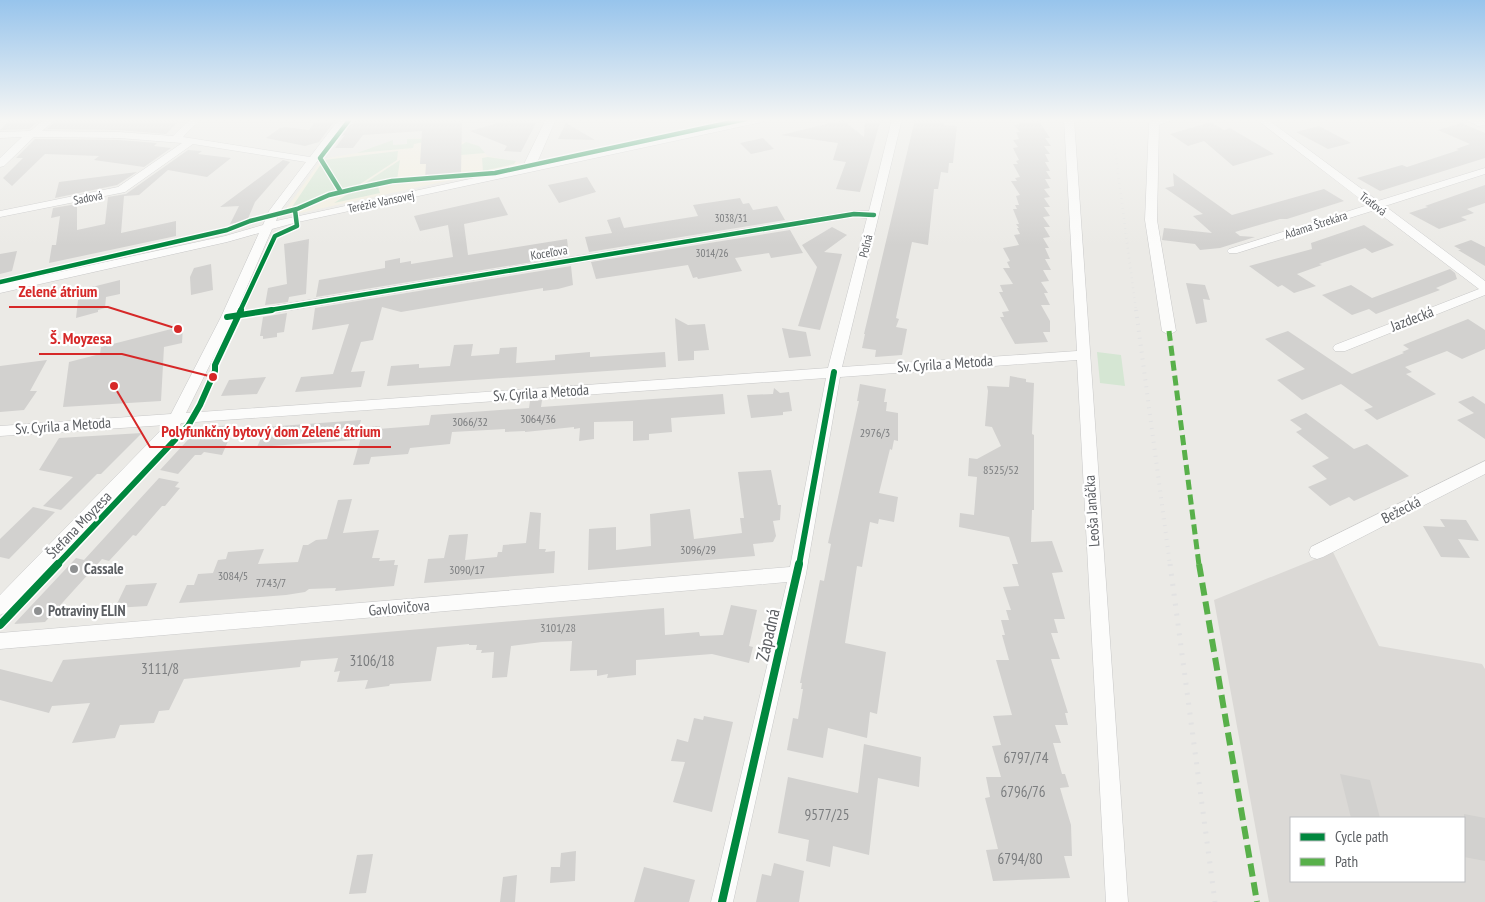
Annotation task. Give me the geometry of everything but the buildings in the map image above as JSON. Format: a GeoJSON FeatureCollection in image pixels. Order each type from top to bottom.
{"type":"FeatureCollection","features":[{"type":"Feature","properties":{"kind":"street","name":"Sadová"},"geometry":{"type":"LineString","coordinates":[[0,214],[121,190],[162,161]]}},
{"type":"Feature","properties":{"kind":"street","name":"Štefana Moyzesa"},"geometry":{"type":"LineString","coordinates":[[0,607],[170,431],[227,317],[265,228],[275,210],[311,161]]}},
{"type":"Feature","properties":{"kind":"street"},"geometry":{"type":"LineString","coordinates":[[530,161],[531,169]]}},
{"type":"Feature","properties":{"kind":"street","name":"Terézie Vansovej"},"geometry":{"type":"LineString","coordinates":[[0,289],[227,239],[296,219],[564,161]]}},
{"type":"Feature","properties":{"kind":"street","name":"Poľná"},"geometry":{"type":"LineString","coordinates":[[834,372],[886,161]]}},
{"type":"Feature","properties":{"kind":"street","name":"Leoša Janáčka"},"geometry":{"type":"LineString","coordinates":[[1071,161],[1117,902]]}},
{"type":"Feature","properties":{"kind":"street"},"geometry":{"type":"LineString","coordinates":[[1153,161],[1151,220],[1169,331]]}},
{"type":"Feature","properties":{"kind":"street","name":"Traťová"},"geometry":{"type":"LineString","coordinates":[[1317,161],[1485,288]]}},
{"type":"Feature","properties":{"kind":"street","name":"Adama Štrekára"},"geometry":{"type":"LineString","coordinates":[[1233,252],[1485,171]]}},
{"type":"Feature","properties":{"kind":"street","name":"Koceľova"},"geometry":{"type":"LineString","coordinates":[[227,317],[854,214],[874,215]]}},
{"type":"Feature","properties":{"kind":"street","name":"Jazdecká"},"geometry":{"type":"LineString","coordinates":[[1340,348],[1485,291]]}},
{"type":"Feature","properties":{"kind":"street","name":"Sv. Cyrila a Metoda"},"geometry":{"type":"LineString","coordinates":[[0,431],[1083,355]]}},
{"type":"Feature","properties":{"kind":"street","name":"Západná"},"geometry":{"type":"LineString","coordinates":[[722,902],[797,574],[834,372]]}},
{"type":"Feature","properties":{"kind":"street","name":"Bežecká"},"geometry":{"type":"LineString","coordinates":[[1317,552],[1485,468]]}},
{"type":"Feature","properties":{"kind":"street","name":"Gavlovičova"},"geometry":{"type":"LineString","coordinates":[[0,641],[797,574]]}},
{"type":"Feature","properties":{"kind":"shaded area"},"geometry":{"type":"Polygon","coordinates":[[[320,161],[512,161],[521,163],[516,169],[495,174],[465,177],[300,213],[290,213],[286,209],[320,161]]]}},
{"type":"Feature","properties":{"kind":"shaded area"},"geometry":{"type":"Polygon","coordinates":[[[1333,552],[1379,646],[1482,664],[1485,669],[1485,902],[1269,902],[1214,600],[1333,552]]]}},
{"type":"Feature","properties":{"kind":"green space"},"geometry":{"type":"Polygon","coordinates":[[[325,161],[395,161],[354,188],[342,188],[325,161]]]}},
{"type":"Feature","properties":{"kind":"green space"},"geometry":{"type":"Polygon","coordinates":[[[398,161],[400,161],[397,180],[359,187],[398,161]]]}},
{"type":"Feature","properties":{"kind":"green space"},"geometry":{"type":"Polygon","coordinates":[[[482,161],[516,161],[514,164],[483,171],[482,161]]]}},
{"type":"Feature","properties":{"kind":"green space"},"geometry":{"type":"Polygon","coordinates":[[[321,164],[336,191],[296,209],[292,207],[321,164]]]}},
{"type":"Feature","properties":{"kind":"green space"},"geometry":{"type":"Polygon","coordinates":[[[404,181],[378,187],[380,193],[334,203],[354,190],[404,181]]]}},
{"type":"Feature","properties":{"kind":"green space"},"geometry":{"type":"Polygon","coordinates":[[[1097,352],[1121,355],[1125,386],[1100,383],[1097,352]]]}},
{"type":"Feature","properties":{"kind":"railway"},"geometry":{"type":"LineString","coordinates":[[1116,161],[1136,311]]}},
{"type":"Feature","properties":{"kind":"railway"},"geometry":{"type":"LineString","coordinates":[[1136,310],[1170,565]]}},
{"type":"Feature","properties":{"kind":"railway"},"geometry":{"type":"LineString","coordinates":[[1170,564],[1215,902]]}},
{"type":"Feature","properties":{"kind":"marked path"},"geometry":{"type":"LineString","coordinates":[[1169,331],[1204,600],[1257,902]]}},
{"type":"Feature","properties":{"kind":"cycle path"},"geometry":{"type":"LineString","coordinates":[[322,161],[341,192]]}},
{"type":"Feature","properties":{"kind":"cycle path"},"geometry":{"type":"LineString","coordinates":[[0,282],[227,230],[250,221],[297,209],[329,195],[354,189],[392,181],[495,173],[550,161]]}},
{"type":"Feature","properties":{"kind":"cycle path"},"geometry":{"type":"LineString","coordinates":[[0,625],[188,426],[200,405],[215,371],[215,365],[275,236],[297,226],[295,210]]}},
{"type":"Feature","properties":{"kind":"cycle path"},"geometry":{"type":"LineString","coordinates":[[227,317],[854,214],[874,215]]}},
{"type":"Feature","properties":{"kind":"cycle path"},"geometry":{"type":"LineString","coordinates":[[722,902],[797,574],[834,372]]}},
{"type":"Feature","properties":{"kind":"place","name":"Zelené átrium"},"geometry":{"type":"Point","coordinates":[178,329]}},
{"type":"Feature","properties":{"kind":"place","name":"Š. Moyzesa"},"geometry":{"type":"Point","coordinates":[213,377]}},
{"type":"Feature","properties":{"kind":"place","name":"Polyfunkčný bytový dom Zelené átrium"},"geometry":{"type":"Point","coordinates":[114,386]}},
{"type":"Feature","properties":{"kind":"place","name":"Cassale"},"geometry":{"type":"Point","coordinates":[74,569]}},
{"type":"Feature","properties":{"kind":"place","name":"Potraviny ELIN"},"geometry":{"type":"Point","coordinates":[38,611]}}]}
